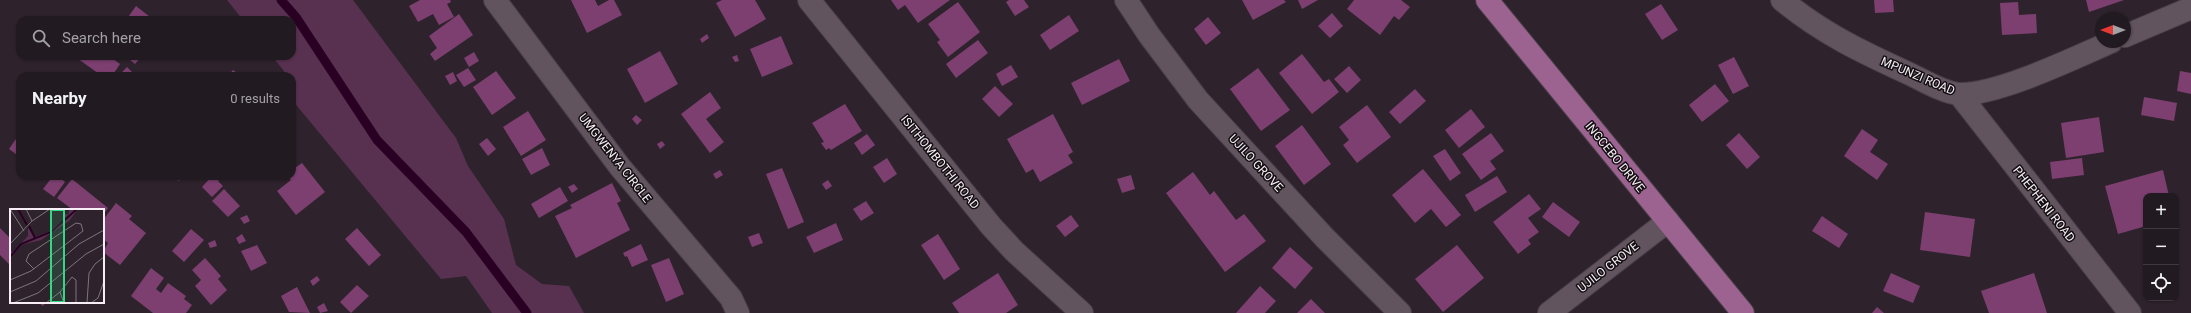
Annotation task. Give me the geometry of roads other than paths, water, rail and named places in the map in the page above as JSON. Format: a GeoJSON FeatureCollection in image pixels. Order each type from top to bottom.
{"type":"FeatureCollection","features":[{"type":"Feature","properties":{"kind":"main road","name":"INGCEBO DRIVE"},"geometry":{"type":"LineString","coordinates":[[1487,0],[1743,313]]}},
{"type":"Feature","properties":{"kind":"street","name":"UMGWENYA CIRCLE"},"geometry":{"type":"LineString","coordinates":[[495,0],[620,167],[731,298],[738,313]]}},
{"type":"Feature","properties":{"kind":"street","name":"ISITHOMBOTHI ROAD"},"geometry":{"type":"LineString","coordinates":[[809,0],[991,226],[1014,250],[1082,313]]}},
{"type":"Feature","properties":{"kind":"street","name":"UJILO GROVE"},"geometry":{"type":"LineString","coordinates":[[1126,0],[1149,35],[1198,100],[1324,236],[1400,313]]}},
{"type":"Feature","properties":{"kind":"street","name":"MPUNZI ROAD"},"geometry":{"type":"LineString","coordinates":[[1782,0],[1807,20],[1843,43],[1930,84],[1959,94],[1989,90],[2021,79],[2096,48]]}},
{"type":"Feature","properties":{"kind":"street"},"geometry":{"type":"LineString","coordinates":[[2131,33],[2191,8]]}},
{"type":"Feature","properties":{"kind":"street","name":"PHEPHENI ROAD"},"geometry":{"type":"LineString","coordinates":[[1959,94],[2130,313]]}},
{"type":"Feature","properties":{"kind":"street","name":"UJILO GROVE"},"geometry":{"type":"LineString","coordinates":[[1549,313],[1668,221]]}},
{"type":"Feature","properties":{"kind":"waterway"},"geometry":{"type":"LineString","coordinates":[[281,0],[295,16]]}},
{"type":"Feature","properties":{"kind":"waterway"},"geometry":{"type":"LineString","coordinates":[[296,17],[377,140],[466,232],[527,313]]}}]}
